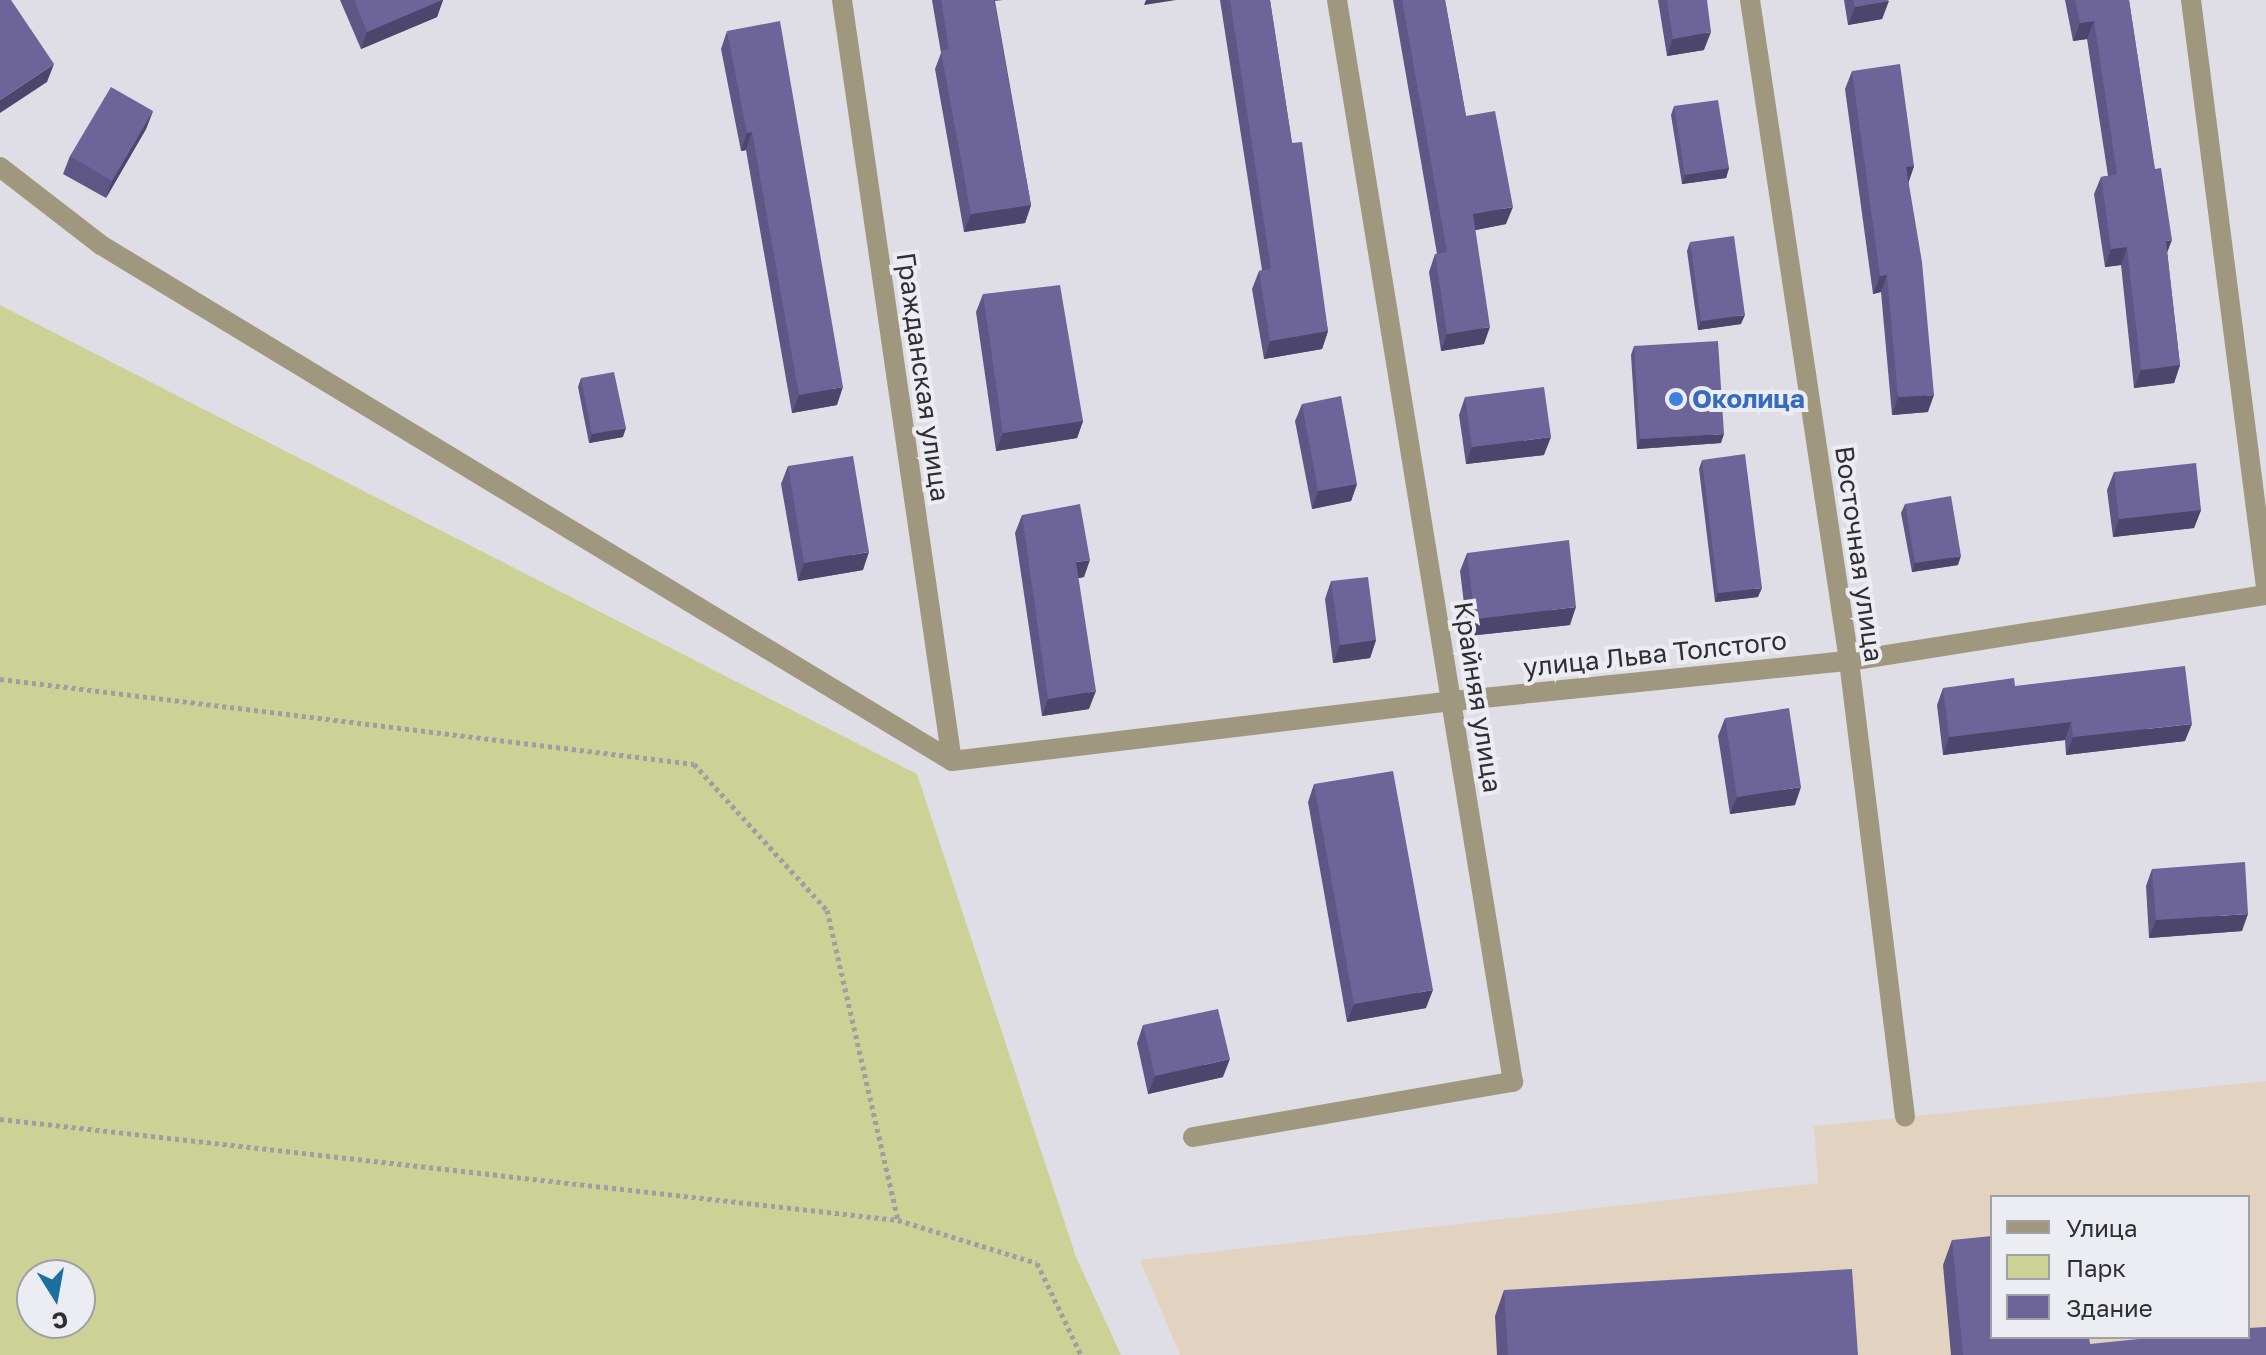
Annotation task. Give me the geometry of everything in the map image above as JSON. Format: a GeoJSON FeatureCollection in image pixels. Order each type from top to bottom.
{"type":"FeatureCollection","features":[{"type":"Feature","properties":{"kind":"street","name":"Гражданская улица"},"geometry":{"type":"LineString","coordinates":[[842,0],[952,761]]}},
{"type":"Feature","properties":{"kind":"street","name":"Крайняя улица"},"geometry":{"type":"LineString","coordinates":[[1193,1137],[1513,1082],[1337,0]]}},
{"type":"Feature","properties":{"kind":"street","name":"Восточная улица"},"geometry":{"type":"LineString","coordinates":[[1750,0],[1849,661],[1905,1117]]}},
{"type":"Feature","properties":{"kind":"street"},"geometry":{"type":"LineString","coordinates":[[2191,0],[2266,587]]}},
{"type":"Feature","properties":{"kind":"street"},"geometry":{"type":"LineString","coordinates":[[0,167],[101,245],[952,761]]}},
{"type":"Feature","properties":{"kind":"street","name":"улица Льва Толстого"},"geometry":{"type":"LineString","coordinates":[[952,761],[1453,701],[1849,661],[2266,595]]}},
{"type":"Feature","properties":{"kind":"path"},"geometry":{"type":"LineString","coordinates":[[0,679],[694,764],[827,910],[898,1220]]}},
{"type":"Feature","properties":{"kind":"path"},"geometry":{"type":"LineString","coordinates":[[0,1119],[898,1220],[1037,1263],[1081,1355]]}},
{"type":"Feature","properties":{"kind":"shaded area"},"geometry":{"type":"Polygon","coordinates":[[[2266,1081],[2266,1355],[1180,1355],[1140,1260],[1818,1183],[1814,1126],[2266,1081]]]}},
{"type":"Feature","properties":{"kind":"green space"},"geometry":{"type":"Polygon","coordinates":[[[0,305],[917,774],[1076,1257],[1121,1355],[0,1355],[0,305]]]}},
{"type":"Feature","properties":{"kind":"building"},"geometry":{"type":"Polygon","coordinates":[[[0,0],[11,0],[54,64],[0,100],[0,0]]]}},
{"type":"Feature","properties":{"kind":"building"},"geometry":{"type":"Polygon","coordinates":[[[354,0],[442,0],[367,32],[354,0]]]}},
{"type":"Feature","properties":{"kind":"building"},"geometry":{"type":"Polygon","coordinates":[[[941,0],[994,0],[1031,205],[971,214],[941,51],[949,49],[941,0]]]}},
{"type":"Feature","properties":{"kind":"building"},"geometry":{"type":"Polygon","coordinates":[[[1230,0],[1270,0],[1292,143],[1302,142],[1328,331],[1270,341],[1259,271],[1271,269],[1230,0]]]}},
{"type":"Feature","properties":{"kind":"building"},"geometry":{"type":"Polygon","coordinates":[[[1402,0],[1445,0],[1466,116],[1495,111],[1513,207],[1473,214],[1490,327],[1447,334],[1435,254],[1447,252],[1402,0]]]}},
{"type":"Feature","properties":{"kind":"building"},"geometry":{"type":"Polygon","coordinates":[[[1667,0],[1707,0],[1711,32],[1673,39],[1667,0]]]}},
{"type":"Feature","properties":{"kind":"building"},"geometry":{"type":"Polygon","coordinates":[[[1853,0],[1888,0],[1889,1],[1855,7],[1853,0]]]}},
{"type":"Feature","properties":{"kind":"building"},"geometry":{"type":"Polygon","coordinates":[[[2075,0],[2129,0],[2155,169],[2161,168],[2172,240],[2166,241],[2180,365],[2141,370],[2127,247],[2111,249],[2101,177],[2117,174],[2094,21],[2080,23],[2075,0]]]}},
{"type":"Feature","properties":{"kind":"building"},"geometry":{"type":"Polygon","coordinates":[[[780,21],[843,387],[799,395],[752,132],[747,133],[727,31],[780,21]]]}},
{"type":"Feature","properties":{"kind":"building"},"geometry":{"type":"Polygon","coordinates":[[[1900,64],[1914,166],[1906,167],[1922,262],[1934,395],[1898,397],[1887,275],[1880,276],[1852,71],[1900,64]]]}},
{"type":"Feature","properties":{"kind":"building"},"geometry":{"type":"Polygon","coordinates":[[[111,87],[153,111],[112,181],[70,156],[111,87]]]}},
{"type":"Feature","properties":{"kind":"building"},"geometry":{"type":"Polygon","coordinates":[[[1718,100],[1729,168],[1685,175],[1674,106],[1718,100]]]}},
{"type":"Feature","properties":{"kind":"building"},"geometry":{"type":"Polygon","coordinates":[[[1734,236],[1745,315],[1701,321],[1690,242],[1734,236]]]}},
{"type":"Feature","properties":{"kind":"building"},"geometry":{"type":"Polygon","coordinates":[[[1060,285],[1083,421],[1003,433],[983,294],[1060,285]]]}},
{"type":"Feature","properties":{"kind":"building","name":"Околица"},"geometry":{"type":"Polygon","coordinates":[[[1718,341],[1724,434],[1640,439],[1634,346],[1718,341]]]}},
{"type":"Feature","properties":{"kind":"building"},"geometry":{"type":"Polygon","coordinates":[[[614,372],[626,428],[592,434],[581,378],[614,372]]]}},
{"type":"Feature","properties":{"kind":"building"},"geometry":{"type":"Polygon","coordinates":[[[1544,387],[1551,437],[1472,447],[1465,397],[1544,387]]]}},
{"type":"Feature","properties":{"kind":"building"},"geometry":{"type":"Polygon","coordinates":[[[1341,396],[1357,484],[1318,491],[1302,404],[1341,396]]]}},
{"type":"Feature","properties":{"kind":"building"},"geometry":{"type":"Polygon","coordinates":[[[1745,454],[1762,588],[1718,593],[1702,460],[1745,454]]]}},
{"type":"Feature","properties":{"kind":"building"},"geometry":{"type":"Polygon","coordinates":[[[853,456],[869,552],[804,563],[788,466],[853,456]]]}},
{"type":"Feature","properties":{"kind":"building"},"geometry":{"type":"Polygon","coordinates":[[[2196,463],[2201,510],[2119,519],[2114,472],[2196,463]]]}},
{"type":"Feature","properties":{"kind":"building"},"geometry":{"type":"Polygon","coordinates":[[[1951,496],[1961,556],[1915,563],[1905,504],[1951,496]]]}},
{"type":"Feature","properties":{"kind":"building"},"geometry":{"type":"Polygon","coordinates":[[[1080,504],[1090,560],[1076,562],[1096,691],[1048,699],[1022,515],[1080,504]]]}},
{"type":"Feature","properties":{"kind":"building"},"geometry":{"type":"Polygon","coordinates":[[[1569,540],[1576,607],[1475,619],[1467,553],[1569,540]]]}},
{"type":"Feature","properties":{"kind":"building"},"geometry":{"type":"Polygon","coordinates":[[[1368,577],[1376,640],[1340,645],[1331,581],[1368,577]]]}},
{"type":"Feature","properties":{"kind":"building"},"geometry":{"type":"Polygon","coordinates":[[[2185,666],[2192,724],[2073,737],[2071,722],[1949,737],[1943,688],[2014,678],[2015,686],[2185,666]]]}},
{"type":"Feature","properties":{"kind":"building"},"geometry":{"type":"Polygon","coordinates":[[[1789,708],[1801,787],[1737,797],[1725,718],[1789,708]]]}},
{"type":"Feature","properties":{"kind":"building"},"geometry":{"type":"Polygon","coordinates":[[[1393,771],[1433,990],[1354,1004],[1314,784],[1393,771]]]}},
{"type":"Feature","properties":{"kind":"building"},"geometry":{"type":"Polygon","coordinates":[[[2245,862],[2248,914],[2156,920],[2152,869],[2245,862]]]}},
{"type":"Feature","properties":{"kind":"building"},"geometry":{"type":"Polygon","coordinates":[[[1218,1009],[1230,1059],[1155,1076],[1143,1025],[1218,1009]]]}},
{"type":"Feature","properties":{"kind":"building"},"geometry":{"type":"Polygon","coordinates":[[[1990,1236],[1990,1339],[2089,1339],[2090,1344],[2139,1339],[2250,1339],[2250,1328],[2266,1327],[2266,1355],[1963,1355],[1952,1240],[1990,1236]]]}},
{"type":"Feature","properties":{"kind":"building"},"geometry":{"type":"Polygon","coordinates":[[[1852,1269],[1858,1355],[1508,1355],[1504,1290],[1852,1269]]]}},
{"type":"Feature","properties":{"kind":"place","name":"Околица"},"geometry":{"type":"Point","coordinates":[1676,399]}}]}
